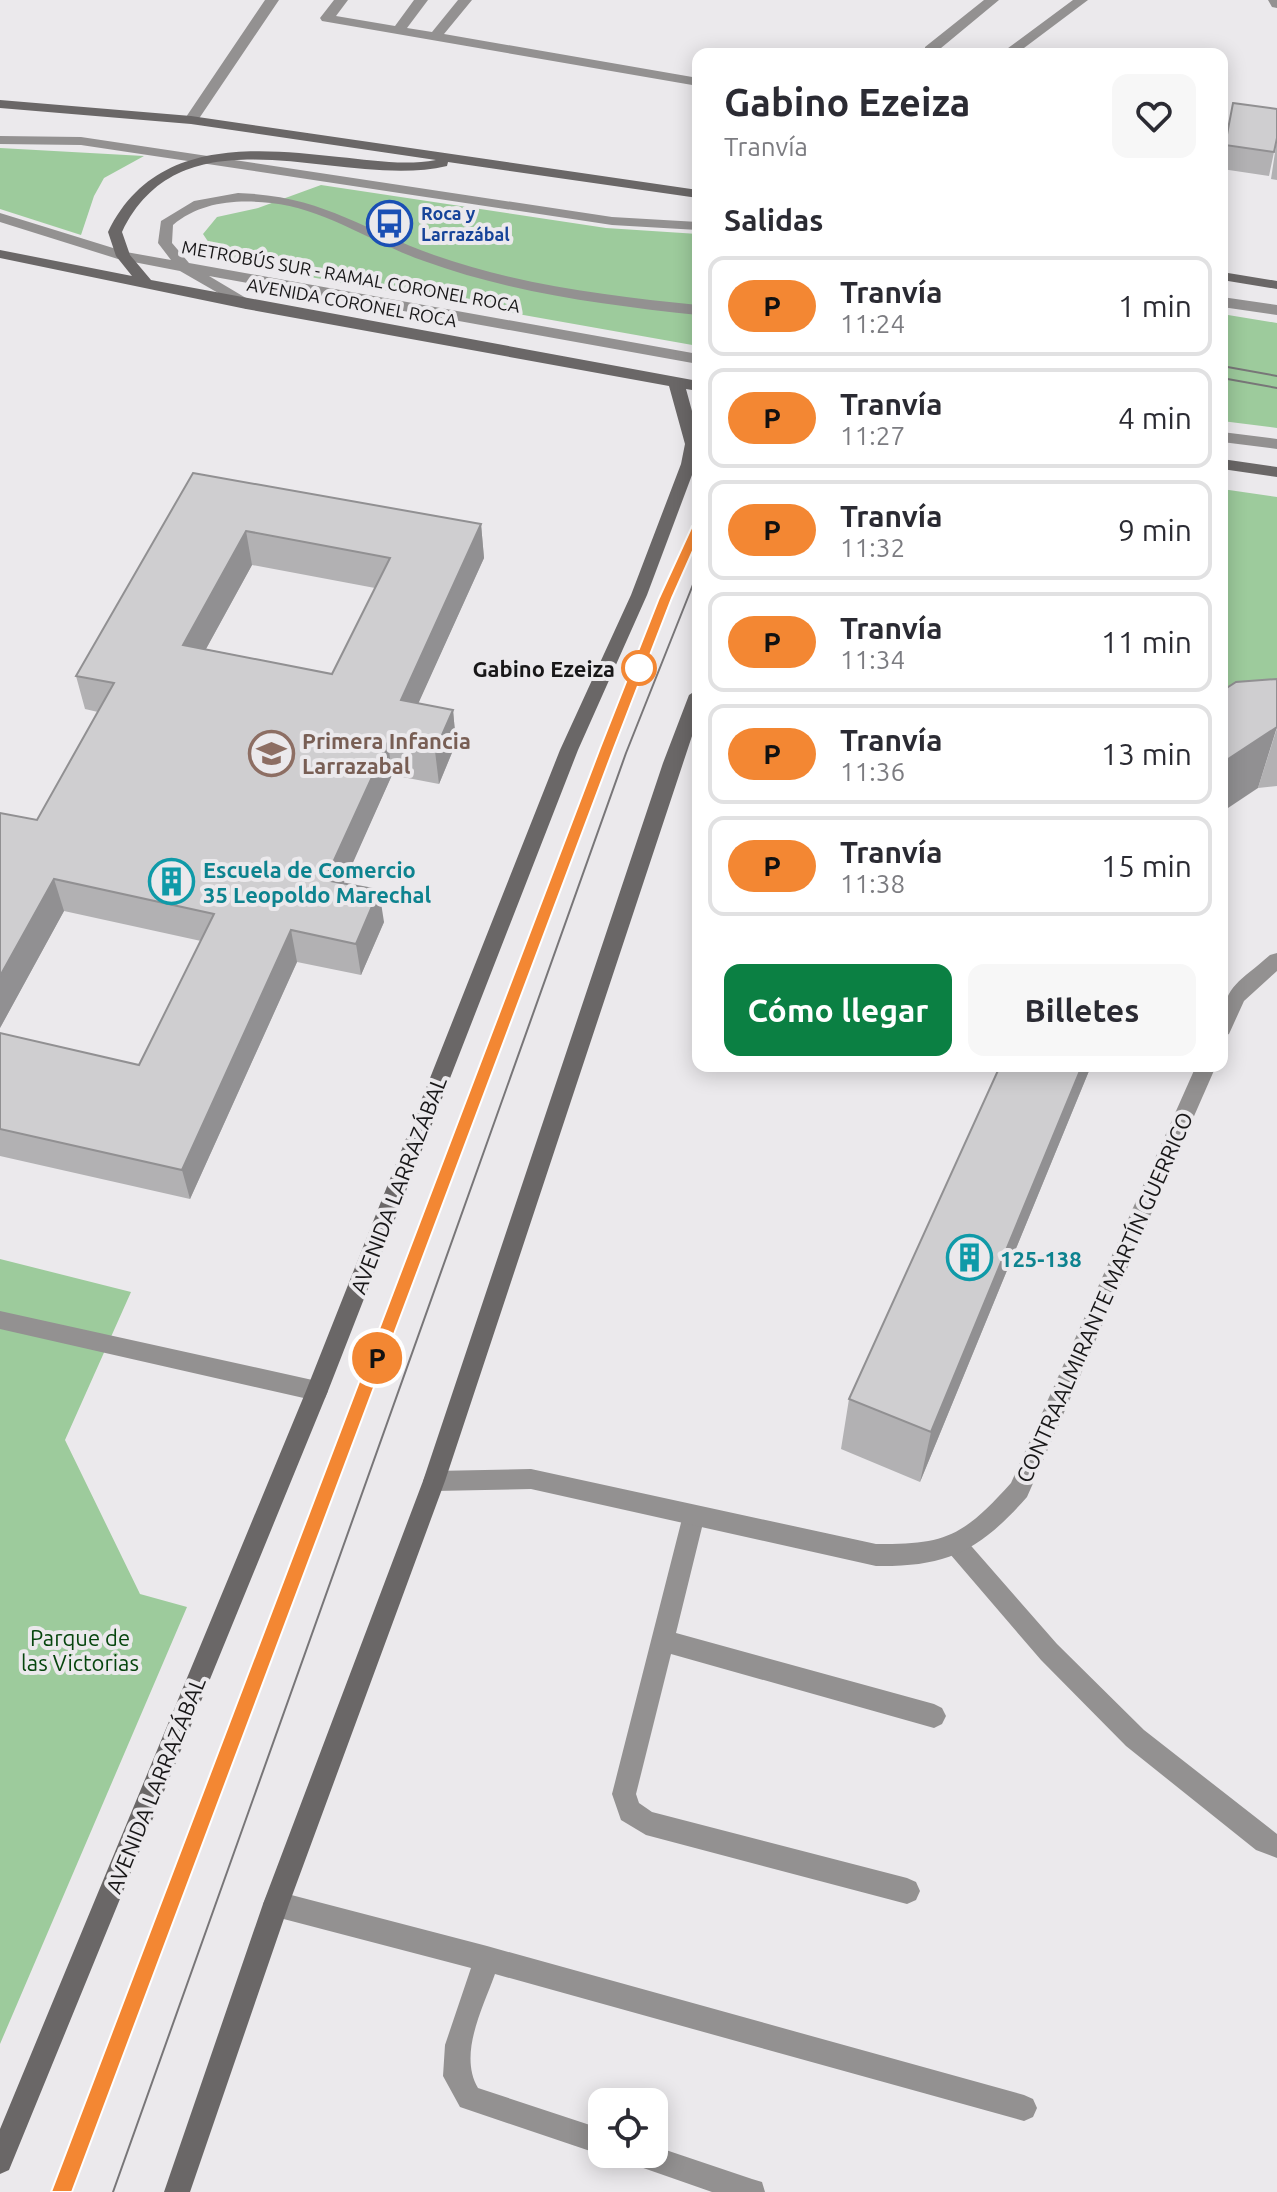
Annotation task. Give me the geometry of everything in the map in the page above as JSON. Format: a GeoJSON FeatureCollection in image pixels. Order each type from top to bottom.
{"type":"FeatureCollection","features":[{"type":"Feature","properties":{"kind":"main road"},"geometry":{"type":"LineString","coordinates":[[0,104],[191,120],[692,193]]}},
{"type":"Feature","properties":{"kind":"main road"},"geometry":{"type":"LineString","coordinates":[[147,285],[123,256],[115,232],[124,210],[139,192],[160,176],[207,160],[266,154],[404,168],[458,159]]}},
{"type":"Feature","properties":{"kind":"main road","name":"AVENIDA CORONEL ROCA"},"geometry":{"type":"LineString","coordinates":[[0,254],[246,304],[692,385]]}},
{"type":"Feature","properties":{"kind":"main road"},"geometry":{"type":"LineString","coordinates":[[1228,277],[1277,285]]}},
{"type":"Feature","properties":{"kind":"main road","name":"AVENIDA LARRAZÁBAL"},"geometry":{"type":"LineString","coordinates":[[676,382],[692,440]]}},
{"type":"Feature","properties":{"kind":"main road","name":"AVENIDA LARRAZÁBAL"},"geometry":{"type":"LineString","coordinates":[[0,2161],[317,1391],[569,750],[639,595],[692,449]]}},
{"type":"Feature","properties":{"kind":"main road"},"geometry":{"type":"LineString","coordinates":[[1228,465],[1277,472]]}},
{"type":"Feature","properties":{"kind":"main road"},"geometry":{"type":"LineString","coordinates":[[177,2192],[276,1904],[434,1481],[692,711]]}},
{"type":"Feature","properties":{"kind":"street"},"geometry":{"type":"LineString","coordinates":[[191,120],[272,0]]}},
{"type":"Feature","properties":{"kind":"street"},"geometry":{"type":"LineString","coordinates":[[341,0],[327,18],[692,81]]}},
{"type":"Feature","properties":{"kind":"street"},"geometry":{"type":"LineString","coordinates":[[398,30],[421,0]]}},
{"type":"Feature","properties":{"kind":"street"},"geometry":{"type":"LineString","coordinates":[[436,36],[465,0]]}},
{"type":"Feature","properties":{"kind":"street"},"geometry":{"type":"LineString","coordinates":[[932,48],[992,0]]}},
{"type":"Feature","properties":{"kind":"street"},"geometry":{"type":"LineString","coordinates":[[1015,48],[1081,0]]}},
{"type":"Feature","properties":{"kind":"street"},"geometry":{"type":"LineString","coordinates":[[1037,48],[1038,32]]}},
{"type":"Feature","properties":{"kind":"street"},"geometry":{"type":"LineString","coordinates":[[0,140],[81,141],[612,221],[692,226]]}},
{"type":"Feature","properties":{"kind":"street"},"geometry":{"type":"LineString","coordinates":[[246,304],[184,267],[165,243],[166,224],[181,210],[213,198],[264,196],[327,210],[452,266],[620,303],[692,309]]}},
{"type":"Feature","properties":{"kind":"street","name":"METROBÚS SUR - RAMAL CORONEL ROCA"},"geometry":{"type":"LineString","coordinates":[[0,217],[123,256],[692,358]]}},
{"type":"Feature","properties":{"kind":"street"},"geometry":{"type":"LineString","coordinates":[[1228,303],[1277,310]]}},
{"type":"Feature","properties":{"kind":"street"},"geometry":{"type":"LineString","coordinates":[[1228,438],[1277,444]]}},
{"type":"Feature","properties":{"kind":"street"},"geometry":{"type":"LineString","coordinates":[[1228,1015],[1236,996],[1277,960]]}},
{"type":"Feature","properties":{"kind":"street","name":"CONTRAALMIRANTE MARTÍN GUERRICO"},"geometry":{"type":"LineString","coordinates":[[434,1481],[531,1479],[876,1555],[910,1556],[958,1547],[991,1521],[1019,1490],[1203,1072]]}},
{"type":"Feature","properties":{"kind":"street"},"geometry":{"type":"LineString","coordinates":[[0,1320],[317,1391]]}},
{"type":"Feature","properties":{"kind":"street"},"geometry":{"type":"LineString","coordinates":[[694,1515],[624,1794],[630,1811],[646,1823],[907,1891]]}},
{"type":"Feature","properties":{"kind":"street"},"geometry":{"type":"LineString","coordinates":[[958,1547],[1049,1652],[1135,1738],[1265,1841],[1277,1846]]}},
{"type":"Feature","properties":{"kind":"street"},"geometry":{"type":"LineString","coordinates":[[663,1641],[934,1716]]}},
{"type":"Feature","properties":{"kind":"street"},"geometry":{"type":"LineString","coordinates":[[276,1904],[487,1959],[1024,2108]]}},
{"type":"Feature","properties":{"kind":"street"},"geometry":{"type":"LineString","coordinates":[[487,1959],[458,2045],[456,2076],[469,2098],[588,2137]]}},
{"type":"Feature","properties":{"kind":"street"},"geometry":{"type":"LineString","coordinates":[[668,2164],[752,2192]]}},
{"type":"Feature","properties":{"kind":"green space"},"geometry":{"type":"Polygon","coordinates":[[[0,148],[144,156],[104,178],[94,196],[81,235],[0,209],[0,148]]]}},
{"type":"Feature","properties":{"kind":"green space"},"geometry":{"type":"Polygon","coordinates":[[[321,185],[606,228],[692,234],[692,345],[248,266],[215,252],[203,234],[217,217],[258,208],[321,185]]]}},
{"type":"Feature","properties":{"kind":"green space"},"geometry":{"type":"Polygon","coordinates":[[[1228,315],[1277,323],[1277,428],[1228,422],[1228,315]]]}},
{"type":"Feature","properties":{"kind":"green space"},"geometry":{"type":"Polygon","coordinates":[[[1228,490],[1277,497],[1277,710],[1228,714],[1228,490]]]}},
{"type":"Feature","properties":{"kind":"green space","name":"Parque de las Victorias"},"geometry":{"type":"Polygon","coordinates":[[[0,1259],[131,1292],[65,1440],[140,1594],[187,1607],[0,2044],[0,1259]]]}},
{"type":"Feature","properties":{"kind":"building"},"geometry":{"type":"Polygon","coordinates":[[[1233,103],[1277,109],[1274,152],[1228,145],[1233,103]]]}},
{"type":"Feature","properties":{"kind":"building","name":"Escuela de Comercio 35 Leopoldo Marechal"},"geometry":{"type":"Polygon","coordinates":[[[193,473],[481,524],[401,700],[453,710],[435,751],[388,742],[325,880],[379,890],[356,944],[291,930],[182,1170],[0,1129],[0,1033],[139,1065],[214,914],[54,879],[0,976],[0,813],[37,820],[114,683],[76,676],[193,473]],[[246,531],[183,645],[332,674],[390,558],[246,531]]]}},
{"type":"Feature","properties":{"kind":"building"},"geometry":{"type":"Polygon","coordinates":[[[1277,679],[1277,727],[1228,759],[1228,687],[1236,682],[1277,679]]]}},
{"type":"Feature","properties":{"kind":"building","name":"125-138"},"geometry":{"type":"Polygon","coordinates":[[[997,1072],[1080,1072],[931,1432],[849,1399],[997,1072]]]}},
{"type":"Feature","properties":{"kind":"tram line"},"geometry":{"type":"LineString","coordinates":[[1228,367],[1277,376]]}},
{"type":"Feature","properties":{"kind":"tram line"},"geometry":{"type":"LineString","coordinates":[[1228,379],[1277,388]]}},
{"type":"Feature","properties":{"kind":"tram line","name":"P"},"geometry":{"type":"LineString","coordinates":[[62,2192],[607,748],[692,540]]}},
{"type":"Feature","properties":{"kind":"tram line"},"geometry":{"type":"LineString","coordinates":[[62,2192],[607,748],[692,541]]}},
{"type":"Feature","properties":{"kind":"tram line"},"geometry":{"type":"LineString","coordinates":[[113,2192],[626,753],[692,587]]}},
{"type":"Feature","properties":{"kind":"place","name":"Roca y Larrazábal"},"geometry":{"type":"Point","coordinates":[390,223]}},
{"type":"Feature","properties":{"kind":"place","name":"Gabino Ezeiza"},"geometry":{"type":"Point","coordinates":[639,668]}},
{"type":"Feature","properties":{"kind":"place","name":"Primera Infancia Larrazabal"},"geometry":{"type":"Point","coordinates":[271,753]}},
{"type":"Feature","properties":{"kind":"place","name":"Escuela de Comercio 35 Leopoldo Marechal"},"geometry":{"type":"Point","coordinates":[172,882]}},
{"type":"Feature","properties":{"kind":"place","name":"125-138"},"geometry":{"type":"Point","coordinates":[969,1258]}}]}
